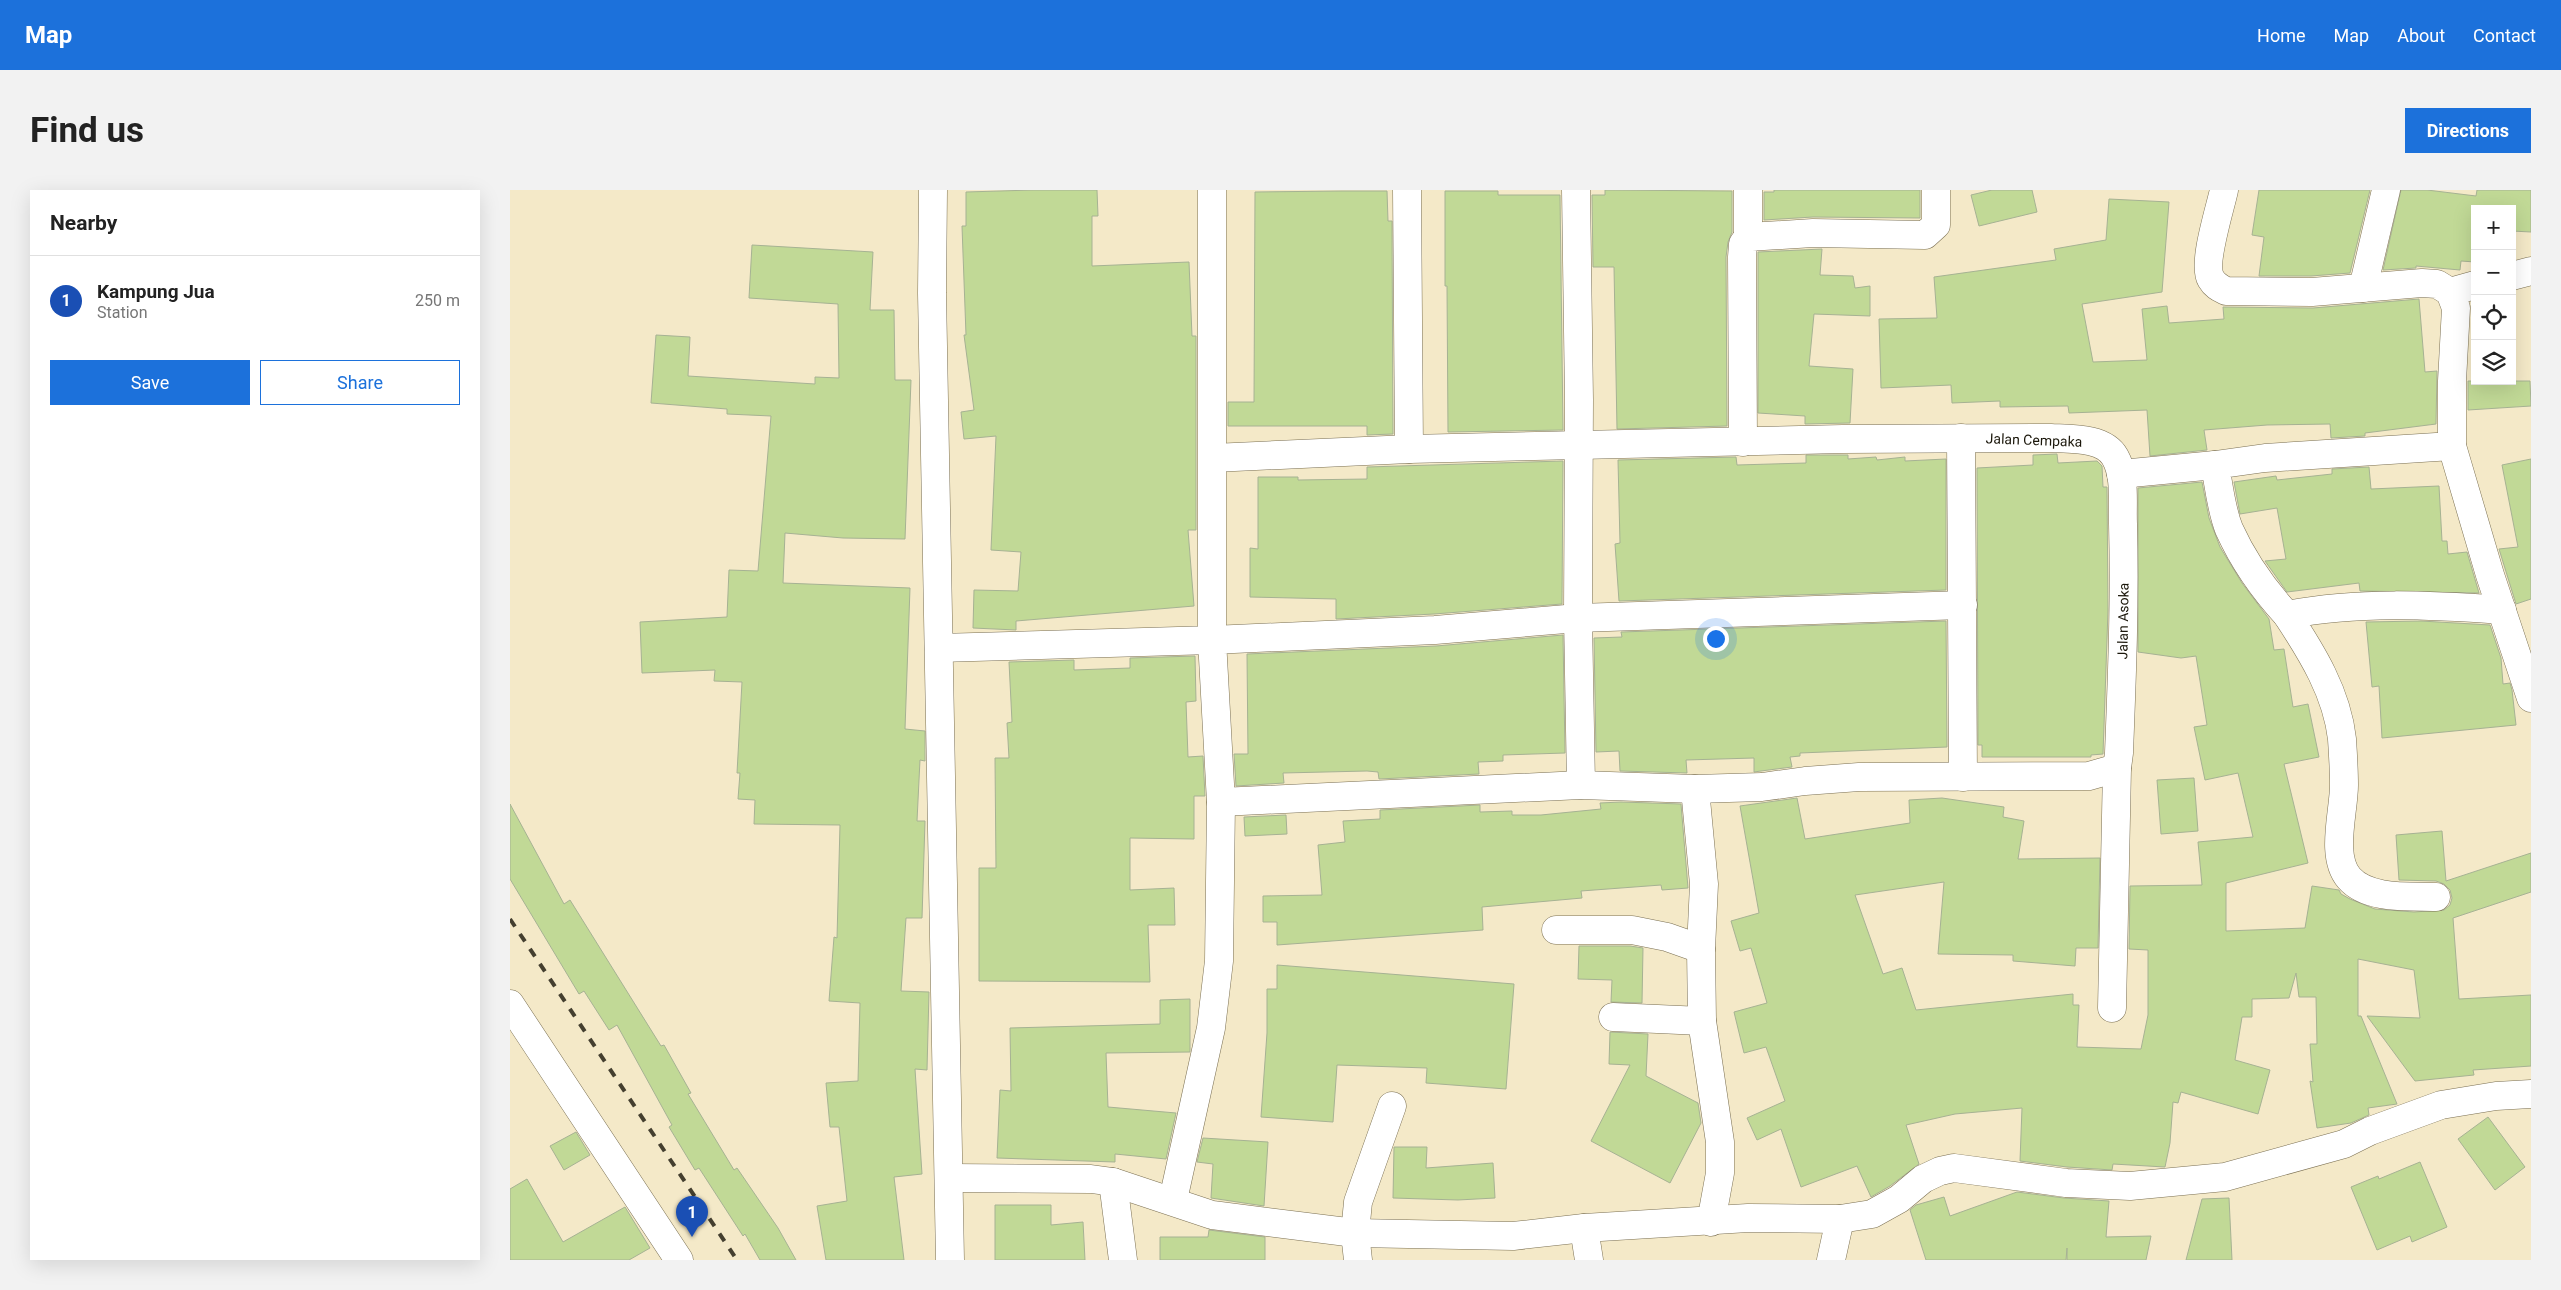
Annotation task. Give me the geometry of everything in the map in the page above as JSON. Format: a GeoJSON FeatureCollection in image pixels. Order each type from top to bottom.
{"type":"FeatureCollection","features":[{"type":"Feature","properties":{"kind":"street"},"geometry":{"type":"LineString","coordinates":[[932,190],[932,293],[950,1260]]}},
{"type":"Feature","properties":{"kind":"street"},"geometry":{"type":"LineString","coordinates":[[1173,1200],[1211,1028],[1219,961],[1221,802],[1212,640],[1212,190]]}},
{"type":"Feature","properties":{"kind":"street"},"geometry":{"type":"LineString","coordinates":[[1407,190],[1409,449]]}},
{"type":"Feature","properties":{"kind":"street"},"geometry":{"type":"LineString","coordinates":[[1576,190],[1579,400],[1577,446],[1578,618],[1581,785]]}},
{"type":"Feature","properties":{"kind":"street"},"geometry":{"type":"LineString","coordinates":[[1743,442],[1742,258],[1743,244],[1748,237],[1748,190]]}},
{"type":"Feature","properties":{"kind":"street"},"geometry":{"type":"LineString","coordinates":[[1748,237],[1813,233],[1925,235],[1936,225],[1936,190]]}},
{"type":"Feature","properties":{"kind":"street"},"geometry":{"type":"LineString","coordinates":[[2224,190],[2209,259],[2210,277],[2216,286],[2226,291],[2312,292],[2422,283],[2462,288],[2456,308],[2452,381],[2452,446],[2490,575],[2531,698]]}},
{"type":"Feature","properties":{"kind":"street"},"geometry":{"type":"LineString","coordinates":[[2363,288],[2386,190]]}},
{"type":"Feature","properties":{"kind":"street"},"geometry":{"type":"LineString","coordinates":[[2516,275],[2531,271]]}},
{"type":"Feature","properties":{"kind":"street"},"geometry":{"type":"LineString","coordinates":[[1960,438],[1963,606],[1963,777]]}},
{"type":"Feature","properties":{"kind":"street","name":"Jalan Cempaka"},"geometry":{"type":"LineString","coordinates":[[1213,458],[1409,449],[1743,442],[1960,438],[2084,440],[2099,444],[2114,455],[2121,474]]}},
{"type":"Feature","properties":{"kind":"street"},"geometry":{"type":"LineString","coordinates":[[2121,474],[2265,458],[2452,446]]}},
{"type":"Feature","properties":{"kind":"street"},"geometry":{"type":"LineString","coordinates":[[2215,465],[2229,528],[2249,565],[2272,598],[2287,615],[2316,659],[2331,697],[2342,738],[2344,787],[2339,832],[2341,862],[2348,877],[2368,891],[2401,896],[2436,897]]}},
{"type":"Feature","properties":{"kind":"street","name":"Jalan Asoka"},"geometry":{"type":"LineString","coordinates":[[2112,1008],[2116,768],[2119,753],[2123,650],[2121,474]]}},
{"type":"Feature","properties":{"kind":"street"},"geometry":{"type":"LineString","coordinates":[[2287,615],[2346,606],[2430,605],[2502,610]]}},
{"type":"Feature","properties":{"kind":"street"},"geometry":{"type":"LineString","coordinates":[[939,648],[1212,640],[1435,630],[1578,618],[1963,606]]}},
{"type":"Feature","properties":{"kind":"street"},"geometry":{"type":"LineString","coordinates":[[1221,802],[1581,785],[1695,789],[1762,787],[1805,780],[1859,777],[2089,776],[2116,768]]}},
{"type":"Feature","properties":{"kind":"street"},"geometry":{"type":"LineString","coordinates":[[1695,789],[1704,884],[1701,949],[1702,1021],[1720,1142],[1720,1173],[1711,1222]]}},
{"type":"Feature","properties":{"kind":"street"},"geometry":{"type":"LineString","coordinates":[[1556,930],[1632,930],[1667,937],[1701,949]]}},
{"type":"Feature","properties":{"kind":"street"},"geometry":{"type":"LineString","coordinates":[[510,1004],[679,1260]]}},
{"type":"Feature","properties":{"kind":"street"},"geometry":{"type":"LineString","coordinates":[[1613,1017],[1702,1021]]}},
{"type":"Feature","properties":{"kind":"street"},"geometry":{"type":"LineString","coordinates":[[949,1178],[1091,1179],[1113,1182],[1212,1214],[1356,1233],[1514,1236],[1584,1228],[1711,1222],[1748,1218],[1840,1219],[1872,1214],[1899,1199],[1923,1179],[1940,1171],[1954,1168],[2066,1184],[2130,1186],[2225,1177],[2344,1144],[2370,1131],[2463,1099],[2531,1094]]}},
{"type":"Feature","properties":{"kind":"street"},"geometry":{"type":"LineString","coordinates":[[1358,1260],[1356,1233],[1358,1202],[1392,1106]]}},
{"type":"Feature","properties":{"kind":"street"},"geometry":{"type":"LineString","coordinates":[[1113,1182],[1123,1260]]}},
{"type":"Feature","properties":{"kind":"street"},"geometry":{"type":"LineString","coordinates":[[1831,1260],[1840,1219]]}},
{"type":"Feature","properties":{"kind":"street"},"geometry":{"type":"LineString","coordinates":[[1584,1228],[1588,1260]]}},
{"type":"Feature","properties":{"kind":"building"},"geometry":{"type":"Polygon","coordinates":[[[1097,190],[1098,216],[1092,216],[1092,266],[1189,262],[1192,336],[1196,336],[1196,530],[1188,530],[1194,606],[1016,621],[1016,630],[973,628],[974,590],[1018,591],[1021,552],[991,550],[996,436],[964,439],[961,412],[974,410],[964,335],[966,335],[962,226],[966,226],[966,192],[1097,190]]]}},
{"type":"Feature","properties":{"kind":"building"},"geometry":{"type":"Polygon","coordinates":[[[1605,190],[1732,191],[1732,232],[1728,242],[1726,257],[1727,426],[1617,429],[1614,267],[1593,267],[1592,195],[1605,195],[1605,190]]]}},
{"type":"Feature","properties":{"kind":"building"},"geometry":{"type":"Polygon","coordinates":[[[1774,190],[1920,190],[1920,218],[1813,217],[1764,220],[1764,192],[1774,192],[1774,190]]]}},
{"type":"Feature","properties":{"kind":"building"},"geometry":{"type":"Polygon","coordinates":[[[1992,190],[2032,190],[2037,212],[1979,226],[1971,195],[1992,190]]]}},
{"type":"Feature","properties":{"kind":"building"},"geometry":{"type":"Polygon","coordinates":[[[2259,190],[2370,190],[2350,273],[2311,276],[2259,276],[2264,237],[2252,235],[2259,190]]]}},
{"type":"Feature","properties":{"kind":"building"},"geometry":{"type":"Polygon","coordinates":[[[2401,190],[2427,190],[2476,196],[2477,190],[2531,190],[2531,232],[2516,231],[2516,205],[2471,205],[2471,262],[2461,261],[2460,270],[2416,266],[2416,268],[2383,270],[2401,190]]]}},
{"type":"Feature","properties":{"kind":"building"},"geometry":{"type":"Polygon","coordinates":[[[1387,191],[1388,221],[1392,221],[1393,434],[1367,435],[1367,426],[1228,426],[1228,402],[1254,402],[1255,192],[1387,191]]]}},
{"type":"Feature","properties":{"kind":"building"},"geometry":{"type":"Polygon","coordinates":[[[1445,191],[1498,191],[1498,195],[1560,195],[1563,430],[1448,432],[1445,191]]]}},
{"type":"Feature","properties":{"kind":"building"},"geometry":{"type":"Polygon","coordinates":[[[2109,199],[2169,202],[2162,292],[2082,304],[2093,362],[2147,360],[2142,309],[2167,306],[2169,323],[2224,319],[2223,307],[2313,308],[2419,299],[2425,372],[2437,371],[2436,424],[2365,433],[2365,436],[2331,438],[2330,424],[2267,425],[2204,430],[2207,450],[2150,456],[2147,410],[2069,413],[2068,406],[2000,407],[2000,401],[1952,403],[1951,385],[1881,388],[1879,319],[1937,318],[1934,277],[2056,260],[2054,249],[2106,240],[2109,199]]]}},
{"type":"Feature","properties":{"kind":"building"},"geometry":{"type":"Polygon","coordinates":[[[752,245],[873,252],[870,310],[894,310],[895,380],[911,380],[905,539],[843,538],[785,533],[783,583],[910,588],[905,729],[925,731],[925,761],[920,760],[917,821],[925,821],[922,918],[906,918],[901,991],[929,992],[927,1070],[915,1069],[922,1174],[894,1177],[904,1260],[826,1260],[817,1206],[847,1201],[839,1127],[830,1127],[826,1083],[858,1081],[860,1003],[829,1001],[834,937],[837,938],[840,825],[754,824],[755,800],[738,799],[740,773],[737,773],[742,682],[714,681],[715,670],[642,673],[640,622],[727,617],[729,570],[758,571],[771,416],[727,414],[727,409],[651,403],[656,335],[690,337],[688,376],[815,384],[815,377],[839,378],[838,304],[749,298],[752,245]]]}},
{"type":"Feature","properties":{"kind":"building"},"geometry":{"type":"Polygon","coordinates":[[[1822,249],[1820,275],[1853,276],[1855,288],[1870,286],[1870,316],[1814,314],[1809,366],[1853,369],[1850,423],[1805,424],[1805,416],[1758,413],[1758,252],[1822,249]]]}},
{"type":"Feature","properties":{"kind":"building"},"geometry":{"type":"Polygon","coordinates":[[[2468,381],[2471,381],[2471,385],[2516,385],[2516,381],[2530,381],[2531,406],[2468,410],[2468,381]]]}},
{"type":"Feature","properties":{"kind":"building"},"geometry":{"type":"Polygon","coordinates":[[[2057,454],[2058,463],[2097,461],[2102,466],[2103,487],[2107,487],[2108,610],[2103,754],[2091,755],[2091,757],[1982,757],[1982,745],[1978,745],[1977,468],[2033,465],[2033,455],[2057,454]]]}},
{"type":"Feature","properties":{"kind":"building"},"geometry":{"type":"Polygon","coordinates":[[[1806,455],[1848,455],[1848,459],[1876,457],[1877,460],[1905,457],[1905,461],[1946,459],[1946,590],[1619,601],[1615,544],[1620,543],[1618,460],[1736,457],[1737,465],[1806,463],[1806,455]]]}},
{"type":"Feature","properties":{"kind":"building"},"geometry":{"type":"Polygon","coordinates":[[[2531,459],[2531,599],[2516,604],[2499,549],[2518,547],[2502,465],[2531,459]]]}},
{"type":"Feature","properties":{"kind":"building"},"geometry":{"type":"Polygon","coordinates":[[[1563,461],[1562,604],[1434,614],[1336,619],[1336,599],[1250,597],[1250,548],[1258,549],[1258,477],[1298,477],[1298,480],[1367,479],[1367,467],[1563,461]]]}},
{"type":"Feature","properties":{"kind":"building"},"geometry":{"type":"Polygon","coordinates":[[[2369,467],[2371,489],[2439,486],[2442,541],[2447,541],[2448,554],[2467,552],[2479,593],[2360,591],[2359,583],[2287,592],[2265,561],[2286,559],[2277,508],[2240,514],[2234,482],[2276,476],[2277,480],[2332,474],[2332,469],[2369,467]]]}},
{"type":"Feature","properties":{"kind":"building"},"geometry":{"type":"Polygon","coordinates":[[[2202,482],[2209,518],[2220,547],[2242,583],[2269,619],[2274,650],[2284,649],[2293,707],[2308,704],[2319,757],[2284,764],[2308,863],[2226,883],[2226,931],[2305,928],[2312,886],[2339,890],[2341,894],[2350,899],[2375,909],[2414,912],[2444,910],[2450,905],[2452,898],[2450,890],[2444,884],[2436,881],[2399,880],[2396,835],[2442,831],[2446,881],[2531,853],[2531,892],[2453,918],[2459,999],[2531,995],[2531,1066],[2473,1070],[2474,1075],[2415,1081],[2367,1016],[2420,1018],[2414,970],[2358,959],[2358,1016],[2361,1016],[2397,1104],[2368,1108],[2369,1115],[2351,1123],[2317,1128],[2310,1081],[2313,1082],[2310,1044],[2317,1044],[2316,997],[2299,997],[2296,973],[2289,998],[2252,999],[2252,1017],[2242,1017],[2235,1060],[2270,1070],[2258,1114],[2181,1092],[2178,1103],[2173,1102],[2170,1143],[2165,1167],[2113,1164],[2112,1170],[2020,1161],[2022,1108],[1955,1114],[1906,1125],[1919,1164],[1890,1186],[1871,1197],[1857,1166],[1801,1187],[1781,1129],[1757,1140],[1747,1118],[1785,1101],[1766,1047],[1744,1053],[1734,1012],[1767,1003],[1751,948],[1740,951],[1731,921],[1759,913],[1740,806],[1797,798],[1805,839],[1910,823],[1909,800],[1942,798],[2004,807],[2003,817],[2024,821],[2018,859],[2100,858],[2098,948],[2076,948],[2075,966],[2013,961],[2013,955],[1938,954],[1944,882],[1855,895],[1883,974],[1902,968],[1916,1010],[2073,994],[2073,1005],[2079,1005],[2077,1047],[2141,1049],[2148,1015],[2148,950],[2129,949],[2130,886],[2202,885],[2198,842],[2253,837],[2238,773],[2205,780],[2194,727],[2207,725],[2196,656],[2181,658],[2138,652],[2138,488],[2202,482]]]}},
{"type":"Feature","properties":{"kind":"building"},"geometry":{"type":"Polygon","coordinates":[[[1946,621],[1947,747],[1800,753],[1800,756],[1790,757],[1792,767],[1754,772],[1754,758],[1686,760],[1687,773],[1620,771],[1619,751],[1596,752],[1594,638],[1622,637],[1621,632],[1946,621]]]}},
{"type":"Feature","properties":{"kind":"building"},"geometry":{"type":"Polygon","coordinates":[[[2421,621],[2490,625],[2501,658],[2503,684],[2510,683],[2512,690],[2516,725],[2382,738],[2379,686],[2372,687],[2366,622],[2421,621]]]}},
{"type":"Feature","properties":{"kind":"building"},"geometry":{"type":"Polygon","coordinates":[[[1563,635],[1565,753],[1503,755],[1503,761],[1478,762],[1479,774],[1379,779],[1378,772],[1367,771],[1283,773],[1284,783],[1236,786],[1234,754],[1248,754],[1247,654],[1436,646],[1563,635]]]}},
{"type":"Feature","properties":{"kind":"building"},"geometry":{"type":"Polygon","coordinates":[[[1195,656],[1196,701],[1186,702],[1188,757],[1203,756],[1205,796],[1194,796],[1194,839],[1130,838],[1130,890],[1174,888],[1175,925],[1148,925],[1150,982],[979,981],[979,868],[996,868],[995,758],[1009,758],[1007,723],[1012,722],[1009,662],[1074,660],[1074,670],[1130,668],[1130,658],[1195,656]]]}},
{"type":"Feature","properties":{"kind":"building"},"geometry":{"type":"Polygon","coordinates":[[[2194,778],[2198,831],[2161,834],[2157,780],[2194,778]]]}},
{"type":"Feature","properties":{"kind":"building"},"geometry":{"type":"Polygon","coordinates":[[[1600,803],[1681,804],[1688,888],[1662,890],[1661,885],[1581,891],[1582,898],[1482,907],[1483,930],[1277,945],[1277,922],[1263,922],[1263,896],[1322,895],[1318,845],[1345,842],[1343,821],[1380,819],[1380,810],[1480,805],[1480,812],[1512,811],[1512,815],[1541,815],[1601,809],[1600,803]]]}},
{"type":"Feature","properties":{"kind":"building"},"geometry":{"type":"Polygon","coordinates":[[[510,804],[564,904],[570,900],[661,1046],[664,1045],[691,1093],[688,1094],[734,1170],[737,1168],[778,1228],[796,1260],[760,1260],[745,1234],[743,1236],[699,1168],[695,1170],[669,1127],[672,1125],[617,1025],[609,1030],[584,991],[579,994],[510,879],[510,804]]]}},
{"type":"Feature","properties":{"kind":"building"},"geometry":{"type":"Polygon","coordinates":[[[1286,815],[1287,834],[1245,836],[1244,817],[1286,815]]]}},
{"type":"Feature","properties":{"kind":"building"},"geometry":{"type":"Polygon","coordinates":[[[1579,946],[1630,946],[1643,948],[1642,1003],[1611,1002],[1612,980],[1578,979],[1579,946]]]}},
{"type":"Feature","properties":{"kind":"building"},"geometry":{"type":"Polygon","coordinates":[[[1277,965],[1514,984],[1506,1089],[1426,1083],[1427,1068],[1337,1065],[1333,1122],[1261,1117],[1267,1033],[1267,989],[1277,989],[1277,965]]]}},
{"type":"Feature","properties":{"kind":"building"},"geometry":{"type":"Polygon","coordinates":[[[1190,999],[1190,1052],[1106,1053],[1108,1107],[1176,1113],[1166,1159],[1115,1154],[1115,1162],[997,1158],[1000,1090],[1011,1091],[1010,1028],[1160,1024],[1160,1000],[1190,999]]]}},
{"type":"Feature","properties":{"kind":"building"},"geometry":{"type":"Polygon","coordinates":[[[1610,1032],[1648,1034],[1646,1076],[1698,1103],[1701,1123],[1670,1183],[1591,1141],[1630,1065],[1609,1064],[1610,1032]]]}},
{"type":"Feature","properties":{"kind":"building"},"geometry":{"type":"Polygon","coordinates":[[[2488,1117],[2525,1167],[2495,1190],[2458,1139],[2488,1117]]]}},
{"type":"Feature","properties":{"kind":"building"},"geometry":{"type":"Polygon","coordinates":[[[576,1132],[590,1155],[564,1170],[550,1146],[576,1132]]]}},
{"type":"Feature","properties":{"kind":"building"},"geometry":{"type":"Polygon","coordinates":[[[1203,1138],[1268,1142],[1264,1206],[1211,1198],[1213,1164],[1197,1162],[1203,1138]]]}},
{"type":"Feature","properties":{"kind":"building"},"geometry":{"type":"Polygon","coordinates":[[[1394,1147],[1427,1147],[1426,1168],[1493,1163],[1495,1198],[1458,1200],[1393,1198],[1394,1147]]]}},
{"type":"Feature","properties":{"kind":"building"},"geometry":{"type":"Polygon","coordinates":[[[2420,1162],[2447,1227],[2412,1242],[2410,1236],[2377,1250],[2351,1187],[2378,1176],[2379,1179],[2420,1162]]]}},
{"type":"Feature","properties":{"kind":"building"},"geometry":{"type":"Polygon","coordinates":[[[527,1179],[563,1242],[625,1207],[650,1248],[629,1260],[510,1260],[510,1189],[527,1179]]]}},
{"type":"Feature","properties":{"kind":"building"},"geometry":{"type":"Polygon","coordinates":[[[2017,1192],[2109,1201],[2106,1237],[2151,1236],[2146,1260],[2067,1260],[2067,1248],[2066,1260],[1926,1260],[1910,1210],[1916,1205],[1944,1197],[1950,1216],[2017,1192]]]}},
{"type":"Feature","properties":{"kind":"building"},"geometry":{"type":"Polygon","coordinates":[[[2229,1198],[2232,1260],[2186,1260],[2202,1199],[2229,1198]]]}},
{"type":"Feature","properties":{"kind":"building"},"geometry":{"type":"Polygon","coordinates":[[[995,1205],[1051,1205],[1051,1225],[1083,1222],[1085,1260],[995,1260],[995,1205]]]}},
{"type":"Feature","properties":{"kind":"building"},"geometry":{"type":"Polygon","coordinates":[[[1209,1230],[1265,1237],[1265,1260],[1160,1260],[1160,1237],[1208,1237],[1209,1230]]]}},
{"type":"Feature","properties":{"kind":"railway"},"geometry":{"type":"LineString","coordinates":[[510,919],[737,1260]]}},
{"type":"Feature","properties":{"kind":"place","name":"Kampung Jua"},"geometry":{"type":"Point","coordinates":[692,1237]}}]}
